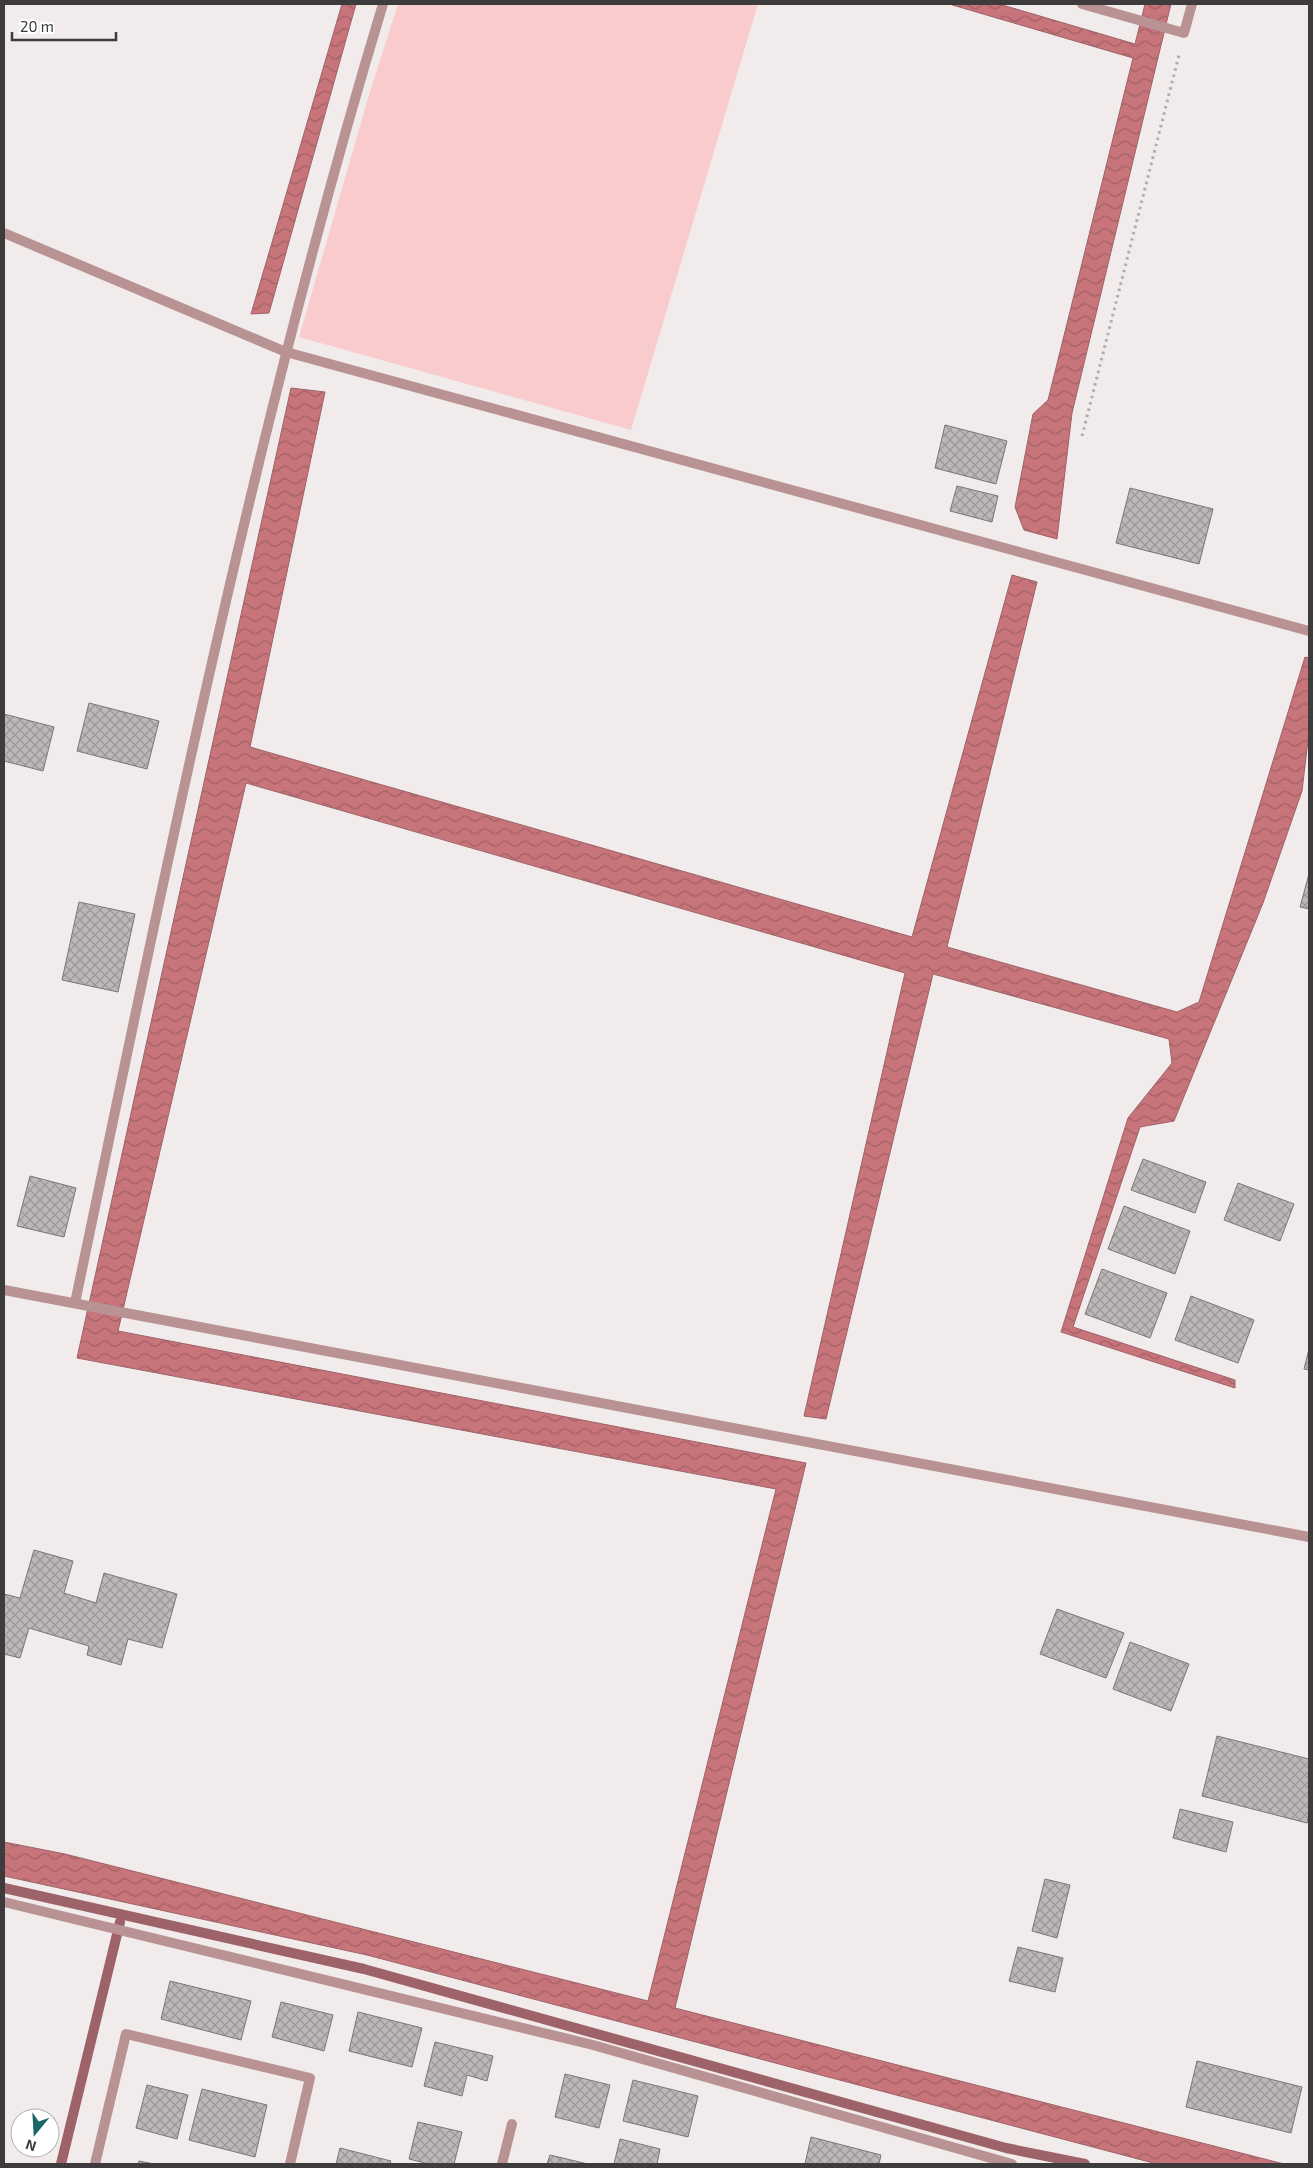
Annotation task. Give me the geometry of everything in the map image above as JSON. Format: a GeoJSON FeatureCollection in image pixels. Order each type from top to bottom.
{"type":"FeatureCollection","features":[{"type":"Feature","properties":{"kind":"street"},"geometry":{"type":"LineString","coordinates":[[75,1303],[196,727],[286,352],[354,98],[383,4]]}},
{"type":"Feature","properties":{"kind":"street"},"geometry":{"type":"LineString","coordinates":[[1082,4],[1184,33],[1192,4]]}},
{"type":"Feature","properties":{"kind":"street"},"geometry":{"type":"LineString","coordinates":[[4,233],[286,352],[1309,631]]}},
{"type":"Feature","properties":{"kind":"street"},"geometry":{"type":"LineString","coordinates":[[4,1290],[1309,1537]]}},
{"type":"Feature","properties":{"kind":"street"},"geometry":{"type":"LineString","coordinates":[[4,1902],[593,2044],[1012,2164]]}},
{"type":"Feature","properties":{"kind":"street"},"geometry":{"type":"LineString","coordinates":[[95,2164],[126,2034],[310,2078],[290,2164]]}},
{"type":"Feature","properties":{"kind":"street"},"geometry":{"type":"LineString","coordinates":[[502,2164],[512,2124]]}},
{"type":"Feature","properties":{"kind":"path"},"geometry":{"type":"LineString","coordinates":[[1082,436],[1184,33]]}},
{"type":"Feature","properties":{"kind":"shaded area"},"geometry":{"type":"Polygon","coordinates":[[[398,4],[758,4],[631,430],[299,337],[369,95],[398,4]]]}},
{"type":"Feature","properties":{"kind":"water"},"geometry":{"type":"Polygon","coordinates":[[[342,4],[356,4],[269,313],[251,314],[342,4]]]}},
{"type":"Feature","properties":{"kind":"water"},"geometry":{"type":"Polygon","coordinates":[[[949,4],[999,4],[1135,44],[1145,4],[1171,4],[1072,413],[1057,539],[1024,530],[1015,507],[1033,414],[1048,400],[1133,58],[949,4]]]}},
{"type":"Feature","properties":{"kind":"water"},"geometry":{"type":"Polygon","coordinates":[[[291,388],[325,392],[250,747],[912,937],[1012,575],[1037,582],[947,947],[1177,1012],[1199,1002],[1305,657],[1309,658],[1309,732],[1302,791],[1263,903],[1174,1121],[1140,1127],[1073,1327],[1235,1380],[1235,1388],[1061,1332],[1128,1118],[1172,1063],[1169,1039],[933,974],[826,1419],[804,1416],[905,973],[246,783],[118,1331],[806,1463],[675,2008],[1284,2164],[1157,2164],[367,1955],[4,1876],[4,1842],[65,1854],[648,2001],[776,1489],[77,1358],[291,388]]]}},
{"type":"Feature","properties":{"kind":"building"},"geometry":{"type":"Polygon","coordinates":[[[945,425],[1007,441],[996,484],[935,468],[945,425]]]}},
{"type":"Feature","properties":{"kind":"building"},"geometry":{"type":"Polygon","coordinates":[[[957,486],[998,496],[992,522],[950,511],[957,486]]]}},
{"type":"Feature","properties":{"kind":"building"},"geometry":{"type":"Polygon","coordinates":[[[1130,488],[1213,509],[1199,564],[1116,543],[1130,488]]]}},
{"type":"Feature","properties":{"kind":"building"},"geometry":{"type":"Polygon","coordinates":[[[89,703],[159,721],[147,769],[77,751],[89,703]]]}},
{"type":"Feature","properties":{"kind":"building"},"geometry":{"type":"Polygon","coordinates":[[[4,714],[54,727],[43,771],[4,761],[4,714]]]}},
{"type":"Feature","properties":{"kind":"building"},"geometry":{"type":"Polygon","coordinates":[[[1309,874],[1309,909],[1300,907],[1309,874]]]}},
{"type":"Feature","properties":{"kind":"building"},"geometry":{"type":"Polygon","coordinates":[[[79,902],[135,914],[118,992],[62,980],[79,902]]]}},
{"type":"Feature","properties":{"kind":"building"},"geometry":{"type":"Polygon","coordinates":[[[1143,1159],[1206,1182],[1195,1213],[1131,1190],[1143,1159]]]}},
{"type":"Feature","properties":{"kind":"building"},"geometry":{"type":"Polygon","coordinates":[[[30,1176],[76,1188],[64,1237],[17,1226],[30,1176]]]}},
{"type":"Feature","properties":{"kind":"building"},"geometry":{"type":"Polygon","coordinates":[[[1238,1183],[1294,1204],[1280,1241],[1224,1220],[1238,1183]]]}},
{"type":"Feature","properties":{"kind":"building"},"geometry":{"type":"Polygon","coordinates":[[[1124,1206],[1190,1231],[1175,1274],[1108,1249],[1124,1206]]]}},
{"type":"Feature","properties":{"kind":"building"},"geometry":{"type":"Polygon","coordinates":[[[1102,1269],[1167,1293],[1150,1338],[1085,1314],[1102,1269]]]}},
{"type":"Feature","properties":{"kind":"building"},"geometry":{"type":"Polygon","coordinates":[[[1191,1296],[1254,1320],[1238,1363],[1175,1340],[1191,1296]]]}},
{"type":"Feature","properties":{"kind":"building"},"geometry":{"type":"Polygon","coordinates":[[[1309,1349],[1309,1370],[1304,1369],[1309,1349]]]}},
{"type":"Feature","properties":{"kind":"building"},"geometry":{"type":"Polygon","coordinates":[[[34,1550],[73,1561],[64,1593],[96,1603],[104,1573],[177,1594],[162,1648],[128,1639],[121,1665],[87,1655],[89,1646],[29,1628],[20,1658],[4,1654],[4,1594],[20,1598],[34,1550]]]}},
{"type":"Feature","properties":{"kind":"building"},"geometry":{"type":"Polygon","coordinates":[[[1057,1609],[1124,1633],[1106,1678],[1040,1654],[1057,1609]]]}},
{"type":"Feature","properties":{"kind":"building"},"geometry":{"type":"Polygon","coordinates":[[[1130,1642],[1189,1664],[1171,1711],[1113,1689],[1130,1642]]]}},
{"type":"Feature","properties":{"kind":"building"},"geometry":{"type":"Polygon","coordinates":[[[1217,1736],[1309,1759],[1309,1815],[1307,1823],[1202,1796],[1217,1736]]]}},
{"type":"Feature","properties":{"kind":"building"},"geometry":{"type":"Polygon","coordinates":[[[1180,1809],[1233,1822],[1226,1852],[1173,1838],[1180,1809]]]}},
{"type":"Feature","properties":{"kind":"building"},"geometry":{"type":"Polygon","coordinates":[[[1045,1879],[1070,1885],[1057,1938],[1032,1931],[1045,1879]]]}},
{"type":"Feature","properties":{"kind":"building"},"geometry":{"type":"Polygon","coordinates":[[[1018,1947],[1063,1958],[1055,1992],[1009,1981],[1018,1947]]]}},
{"type":"Feature","properties":{"kind":"building"},"geometry":{"type":"Polygon","coordinates":[[[170,1981],[251,2001],[241,2040],[161,2019],[170,1981]]]}},
{"type":"Feature","properties":{"kind":"building"},"geometry":{"type":"Polygon","coordinates":[[[281,2002],[333,2015],[324,2051],[272,2037],[281,2002]]]}},
{"type":"Feature","properties":{"kind":"building"},"geometry":{"type":"Polygon","coordinates":[[[358,2012],[422,2028],[412,2067],[349,2051],[358,2012]]]}},
{"type":"Feature","properties":{"kind":"building"},"geometry":{"type":"Polygon","coordinates":[[[435,2042],[493,2056],[487,2081],[467,2075],[462,2096],[424,2086],[435,2042]]]}},
{"type":"Feature","properties":{"kind":"building"},"geometry":{"type":"Polygon","coordinates":[[[1197,2061],[1302,2087],[1291,2133],[1186,2107],[1197,2061]]]}},
{"type":"Feature","properties":{"kind":"building"},"geometry":{"type":"Polygon","coordinates":[[[565,2074],[610,2085],[599,2128],[555,2117],[565,2074]]]}},
{"type":"Feature","properties":{"kind":"building"},"geometry":{"type":"Polygon","coordinates":[[[633,2080],[698,2096],[688,2137],[623,2121],[633,2080]]]}},
{"type":"Feature","properties":{"kind":"building"},"geometry":{"type":"Polygon","coordinates":[[[147,2085],[188,2095],[177,2139],[136,2128],[147,2085]]]}},
{"type":"Feature","properties":{"kind":"building"},"geometry":{"type":"Polygon","coordinates":[[[202,2089],[267,2105],[255,2157],[189,2140],[202,2089]]]}},
{"type":"Feature","properties":{"kind":"building"},"geometry":{"type":"Polygon","coordinates":[[[418,2122],[462,2132],[454,2164],[429,2164],[409,2159],[418,2122]]]}},
{"type":"Feature","properties":{"kind":"building"},"geometry":{"type":"Polygon","coordinates":[[[811,2137],[881,2155],[879,2164],[805,2164],[811,2137]]]}},
{"type":"Feature","properties":{"kind":"building"},"geometry":{"type":"Polygon","coordinates":[[[620,2139],[660,2149],[657,2164],[614,2164],[620,2139]]]}},
{"type":"Feature","properties":{"kind":"building"},"geometry":{"type":"Polygon","coordinates":[[[340,2148],[391,2161],[390,2164],[336,2164],[340,2148]]]}},
{"type":"Feature","properties":{"kind":"building"},"geometry":{"type":"Polygon","coordinates":[[[550,2155],[588,2164],[547,2164],[550,2155]]]}},
{"type":"Feature","properties":{"kind":"building"},"geometry":{"type":"Polygon","coordinates":[[[139,2161],[154,2164],[138,2164],[139,2161]]]}},
{"type":"Feature","properties":{"kind":"waterway"},"geometry":{"type":"LineString","coordinates":[[4,1888],[364,1969],[1006,2148],[1085,2164]]}},
{"type":"Feature","properties":{"kind":"waterway"},"geometry":{"type":"LineString","coordinates":[[61,2164],[120,1922]]}}]}
